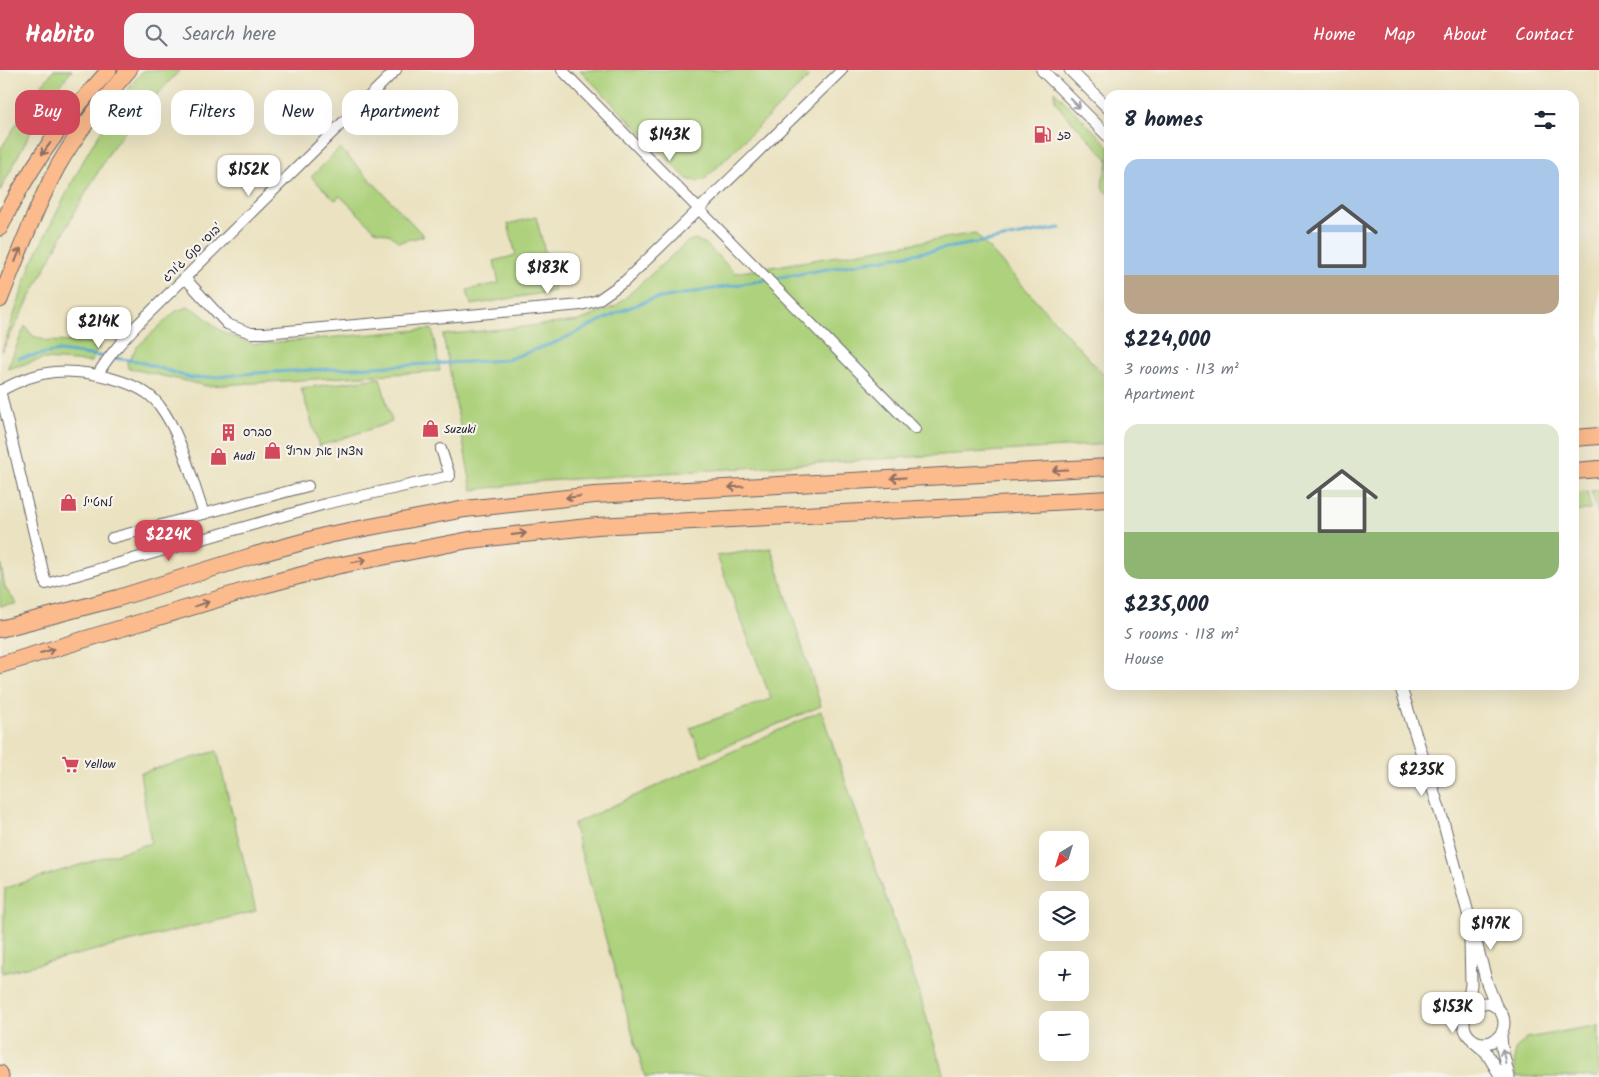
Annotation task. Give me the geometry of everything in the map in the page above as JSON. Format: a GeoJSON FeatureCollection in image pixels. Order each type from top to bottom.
{"type":"FeatureCollection","features":[{"type":"Feature","properties":{"kind":"highway"},"geometry":{"type":"LineString","coordinates":[[1579,438],[1599,436]]}},
{"type":"Feature","properties":{"kind":"highway"},"geometry":{"type":"LineString","coordinates":[[0,629],[118,598],[255,555],[328,535],[465,509],[594,494],[1104,467]]}},
{"type":"Feature","properties":{"kind":"highway"},"geometry":{"type":"LineString","coordinates":[[1579,471],[1599,469]]}},
{"type":"Feature","properties":{"kind":"highway"},"geometry":{"type":"LineString","coordinates":[[0,665],[336,566],[469,540],[597,526],[1104,499]]}},
{"type":"Feature","properties":{"kind":"highway"},"geometry":{"type":"LineString","coordinates":[[0,620],[30,622]]}},
{"type":"Feature","properties":{"kind":"main road"},"geometry":{"type":"LineString","coordinates":[[0,228],[38,160],[75,110],[109,70]]}},
{"type":"Feature","properties":{"kind":"main road"},"geometry":{"type":"LineString","coordinates":[[0,300],[36,213],[59,165],[98,107],[129,70]]}},
{"type":"Feature","properties":{"kind":"street","name":"בוסי סנט ג'ורג'"},"geometry":{"type":"LineString","coordinates":[[100,372],[105,361],[120,343],[396,70]]}},
{"type":"Feature","properties":{"kind":"street"},"geometry":{"type":"LineString","coordinates":[[562,70],[915,429]]}},
{"type":"Feature","properties":{"kind":"street"},"geometry":{"type":"LineString","coordinates":[[185,278],[227,324],[251,333],[581,304],[598,300],[625,281],[842,70]]}},
{"type":"Feature","properties":{"kind":"street"},"geometry":{"type":"LineString","coordinates":[[1042,70],[1104,132]]}},
{"type":"Feature","properties":{"kind":"street"},"geometry":{"type":"LineString","coordinates":[[1070,70],[1104,104]]}},
{"type":"Feature","properties":{"kind":"street"},"geometry":{"type":"LineString","coordinates":[[204,514],[178,440],[160,405],[141,390],[100,372],[53,372],[32,377],[0,391],[46,584],[325,504],[450,476],[441,448]]}},
{"type":"Feature","properties":{"kind":"street"},"geometry":{"type":"LineString","coordinates":[[112,538],[308,486]]}},
{"type":"Feature","properties":{"kind":"street"},"geometry":{"type":"LineString","coordinates":[[1402,690],[1443,821],[1487,983],[1496,1006],[1504,1017],[1504,1029],[1498,1039],[1487,1044],[1471,1039]]}},
{"type":"Feature","properties":{"kind":"street"},"geometry":{"type":"LineString","coordinates":[[1464,903],[1472,970],[1465,1028],[1471,1039],[1486,1052],[1501,1077]]}},
{"type":"Feature","properties":{"kind":"street"},"geometry":{"type":"LineString","coordinates":[[1465,1016],[1472,1006],[1478,1004],[1484,1003],[1496,1006]]}},
{"type":"Feature","properties":{"kind":"street"},"geometry":{"type":"LineString","coordinates":[[1501,1035],[1509,1077]]}},
{"type":"Feature","properties":{"kind":"green space"},"geometry":{"type":"Polygon","coordinates":[[[54,70],[72,70],[57,90],[38,90],[54,70]]]}},
{"type":"Feature","properties":{"kind":"green space"},"geometry":{"type":"Polygon","coordinates":[[[144,70],[180,70],[161,90],[128,90],[144,70]]]}},
{"type":"Feature","properties":{"kind":"green space"},"geometry":{"type":"Polygon","coordinates":[[[580,70],[802,70],[809,77],[704,180],[695,181],[687,179],[580,70]]]}},
{"type":"Feature","properties":{"kind":"green space"},"geometry":{"type":"Polygon","coordinates":[[[1054,91],[1104,141],[1104,155],[1062,111],[1055,100],[1054,91]]]}},
{"type":"Feature","properties":{"kind":"green space"},"geometry":{"type":"Polygon","coordinates":[[[15,127],[15,135],[29,135],[0,191],[0,150],[15,127]]]}},
{"type":"Feature","properties":{"kind":"green space"},"geometry":{"type":"Polygon","coordinates":[[[99,135],[122,135],[112,148],[73,215],[2,351],[31,264],[89,150],[99,135]]]}},
{"type":"Feature","properties":{"kind":"green space"},"geometry":{"type":"Polygon","coordinates":[[[340,148],[424,236],[398,242],[391,235],[375,230],[340,196],[335,200],[311,177],[340,148]]]}},
{"type":"Feature","properties":{"kind":"green space"},"geometry":{"type":"Polygon","coordinates":[[[1104,175],[1104,191],[1102,185],[1104,175]]]}},
{"type":"Feature","properties":{"kind":"green space"},"geometry":{"type":"Polygon","coordinates":[[[536,217],[555,291],[471,305],[467,290],[499,283],[494,261],[516,255],[508,224],[536,217]]]}},
{"type":"Feature","properties":{"kind":"green space"},"geometry":{"type":"Polygon","coordinates":[[[975,233],[1104,375],[1104,444],[544,481],[472,490],[443,335],[579,321],[616,306],[687,242],[695,239],[706,244],[735,273],[975,233]]]}},
{"type":"Feature","properties":{"kind":"green space"},"geometry":{"type":"Polygon","coordinates":[[[188,307],[200,313],[221,331],[254,344],[432,329],[440,371],[207,386],[128,368],[127,363],[137,347],[176,311],[188,307]]]}},
{"type":"Feature","properties":{"kind":"green space"},"geometry":{"type":"Polygon","coordinates":[[[25,326],[33,336],[47,341],[101,343],[91,362],[43,359],[7,369],[25,326]]]}},
{"type":"Feature","properties":{"kind":"green space"},"geometry":{"type":"Polygon","coordinates":[[[380,378],[392,422],[319,446],[301,388],[380,378]]]}},
{"type":"Feature","properties":{"kind":"green space"},"geometry":{"type":"Polygon","coordinates":[[[1599,490],[1599,516],[1591,491],[1599,490]]]}},
{"type":"Feature","properties":{"kind":"green space"},"geometry":{"type":"Polygon","coordinates":[[[1587,492],[1591,509],[1579,511],[1579,493],[1587,492]]]}},
{"type":"Feature","properties":{"kind":"green space"},"geometry":{"type":"Polygon","coordinates":[[[771,548],[821,706],[702,756],[690,728],[771,699],[717,556],[771,548]]]}},
{"type":"Feature","properties":{"kind":"green space"},"geometry":{"type":"Polygon","coordinates":[[[0,560],[5,588],[17,604],[0,606],[0,560]]]}},
{"type":"Feature","properties":{"kind":"green space"},"geometry":{"type":"Polygon","coordinates":[[[821,711],[919,992],[944,1077],[645,1077],[573,824],[821,711]]]}},
{"type":"Feature","properties":{"kind":"green space"},"geometry":{"type":"Polygon","coordinates":[[[217,751],[256,911],[2,973],[5,888],[151,843],[140,773],[217,751]]]}},
{"type":"Feature","properties":{"kind":"green space"},"geometry":{"type":"Polygon","coordinates":[[[1599,1025],[1599,1077],[1517,1077],[1514,1070],[1515,1049],[1527,1038],[1599,1025]]]}},
{"type":"Feature","properties":{"kind":"waterway"},"geometry":{"type":"LineString","coordinates":[[771,279],[1060,228]]}},
{"type":"Feature","properties":{"kind":"waterway"},"geometry":{"type":"LineString","coordinates":[[19,358],[59,351],[137,361],[191,378],[506,360],[559,341],[621,311],[649,300],[765,280]]}},
{"type":"Feature","properties":{"kind":"place","name":"פז"},"geometry":{"type":"Point","coordinates":[1043,135]}},
{"type":"Feature","properties":{"kind":"place","name":"Suzuki"},"geometry":{"type":"Point","coordinates":[430,429]}},
{"type":"Feature","properties":{"kind":"place","name":"סברס"},"geometry":{"type":"Point","coordinates":[229,432]}},
{"type":"Feature","properties":{"kind":"place","name":"מצמן את מרוץ"},"geometry":{"type":"Point","coordinates":[272,451]}},
{"type":"Feature","properties":{"kind":"place","name":"Audi"},"geometry":{"type":"Point","coordinates":[219,456]}},
{"type":"Feature","properties":{"kind":"place","name":"למטייל"},"geometry":{"type":"Point","coordinates":[69,502]}},
{"type":"Feature","properties":{"kind":"place","name":"Yellow"},"geometry":{"type":"Point","coordinates":[70,764]}}]}
